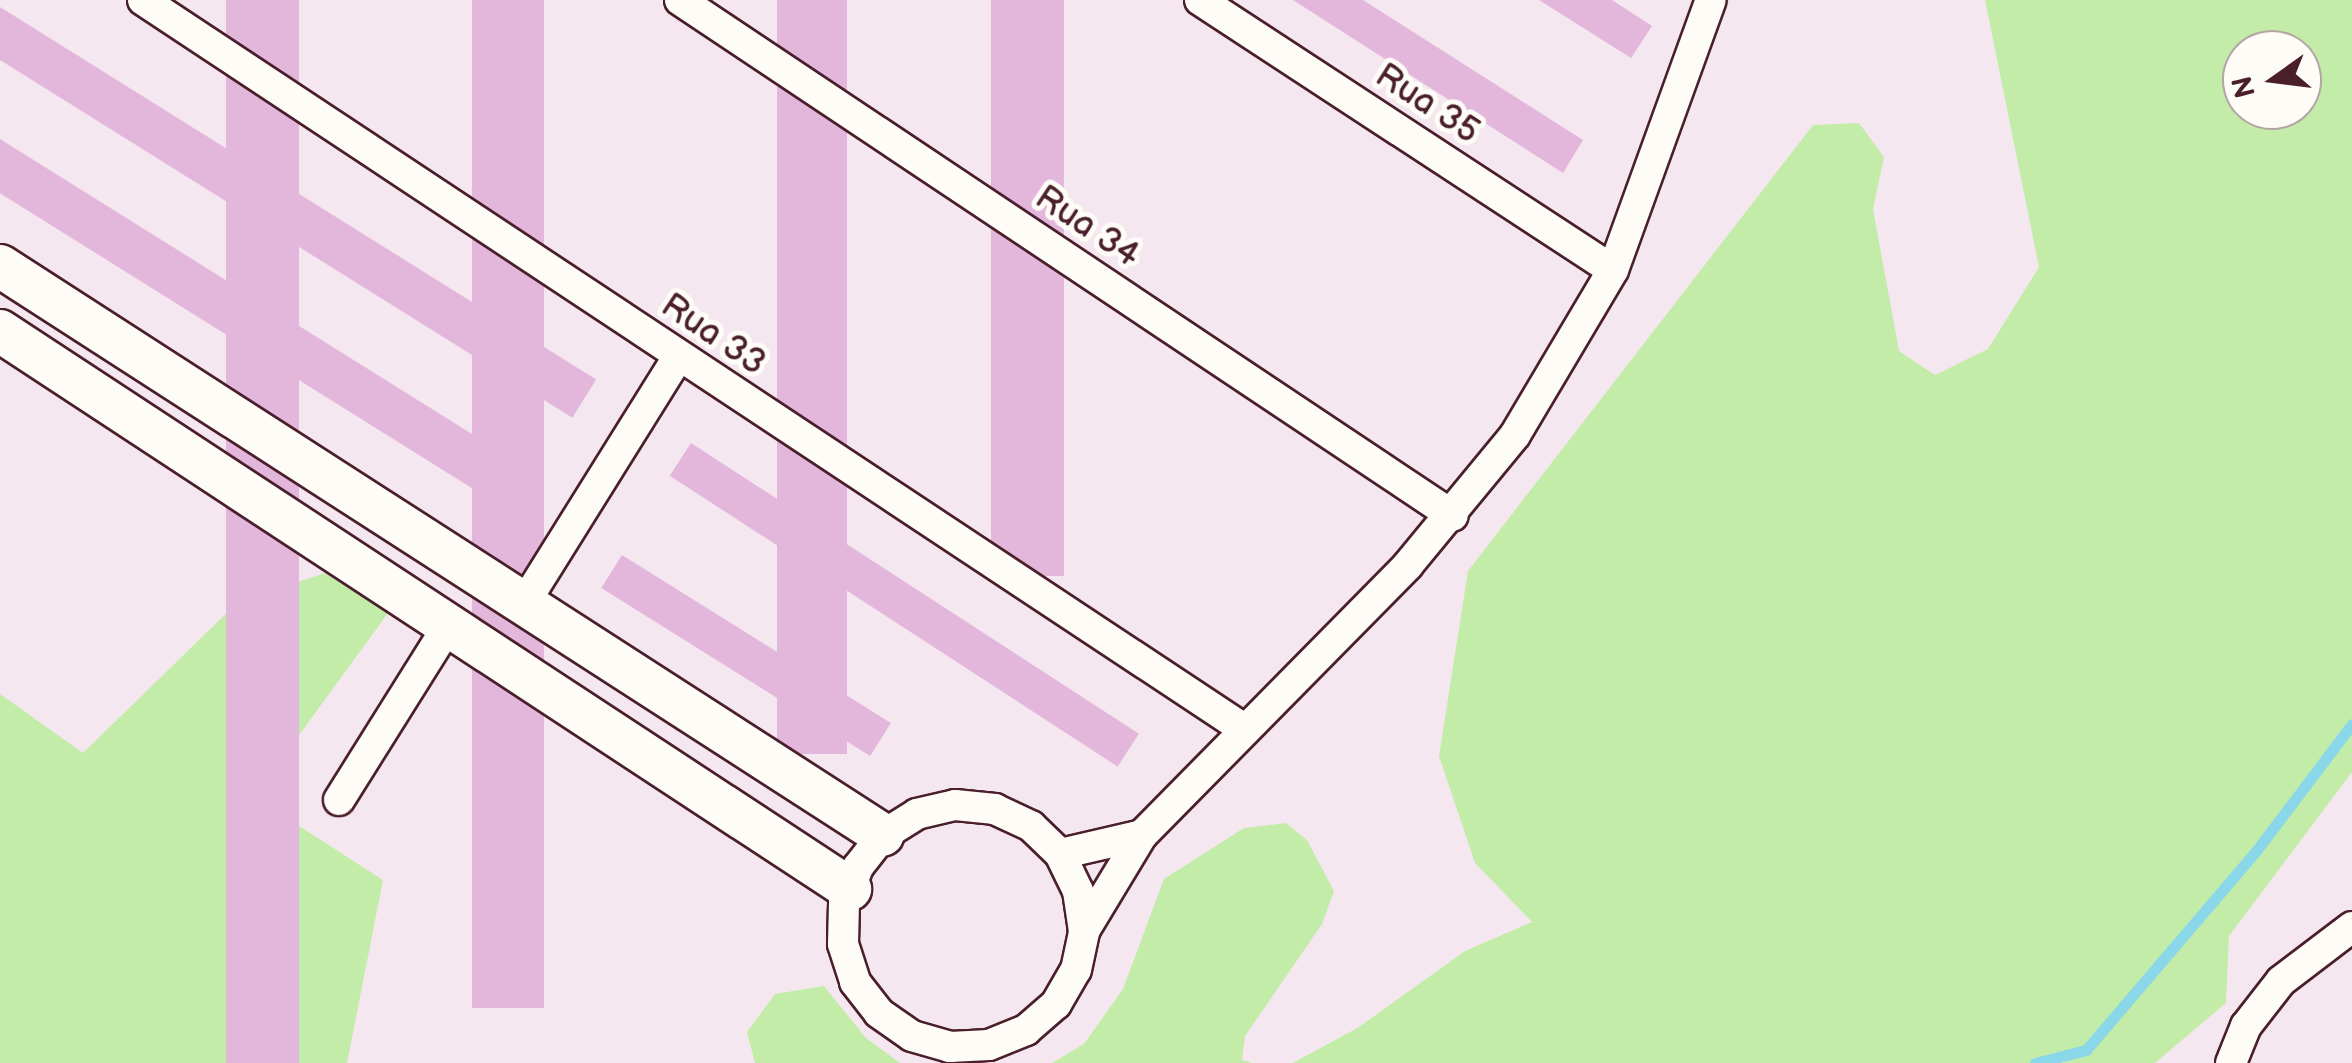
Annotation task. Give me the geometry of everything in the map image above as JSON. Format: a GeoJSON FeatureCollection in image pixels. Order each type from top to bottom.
{"type":"FeatureCollection","features":[{"type":"Feature","properties":{"kind":"street","name":"Rua 33"},"geometry":{"type":"LineString","coordinates":[[143,0],[192,12],[678,357],[1244,730]]}},
{"type":"Feature","properties":{"kind":"street","name":"Rua 34"},"geometry":{"type":"LineString","coordinates":[[680,0],[1454,516]]}},
{"type":"Feature","properties":{"kind":"street","name":"Rua 35"},"geometry":{"type":"LineString","coordinates":[[1200,0],[1612,270]]}},
{"type":"Feature","properties":{"kind":"street"},"geometry":{"type":"LineString","coordinates":[[1084,931],[1078,891],[1060,854],[1031,826],[995,809],[955,805],[916,814],[883,836],[850,889],[844,944],[855,982],[879,1013],[912,1036],[950,1047],[989,1045],[1026,1030],[1056,1004],[1076,970],[1084,931],[1142,835],[1454,516],[1515,434],[1612,270],[1711,0]]}},
{"type":"Feature","properties":{"kind":"street"},"geometry":{"type":"LineString","coordinates":[[0,266],[883,836]]}},
{"type":"Feature","properties":{"kind":"street"},"geometry":{"type":"LineString","coordinates":[[0,331],[850,889]]}},
{"type":"Feature","properties":{"kind":"street"},"geometry":{"type":"LineString","coordinates":[[525,602],[678,357]]}},
{"type":"Feature","properties":{"kind":"street"},"geometry":{"type":"LineString","coordinates":[[339,800],[450,623]]}},
{"type":"Feature","properties":{"kind":"street"},"geometry":{"type":"LineString","coordinates":[[1060,854],[1142,835]]}},
{"type":"Feature","properties":{"kind":"street"},"geometry":{"type":"LineString","coordinates":[[2232,1063],[2246,1026],[2281,981],[2352,927]]}},
{"type":"Feature","properties":{"kind":"green space"},"geometry":{"type":"Polygon","coordinates":[[[1985,0],[2352,0],[2352,772],[2229,936],[2226,1003],[2155,1063],[1293,1063],[1359,1027],[1465,951],[1532,922],[1475,863],[1439,756],[1468,571],[1813,125],[1859,123],[1884,157],[1873,209],[1899,351],[1935,375],[1988,349],[2039,267],[1985,0]]]}},
{"type":"Feature","properties":{"kind":"green space"},"geometry":{"type":"Polygon","coordinates":[[[325,573],[388,613],[254,797],[383,880],[347,1063],[0,1063],[0,694],[83,753],[238,602],[325,573]]]}},
{"type":"Feature","properties":{"kind":"green space"},"geometry":{"type":"Polygon","coordinates":[[[1286,823],[1307,840],[1334,891],[1322,924],[1245,1036],[1242,1060],[1252,1063],[1052,1063],[1084,1044],[1123,989],[1164,879],[1244,828],[1286,823]]]}},
{"type":"Feature","properties":{"kind":"green space"},"geometry":{"type":"Polygon","coordinates":[[[824,986],[866,1038],[900,1063],[755,1063],[747,1032],[775,994],[824,986]]]}},
{"type":"Feature","properties":{"kind":"building"},"geometry":{"type":"Polygon","coordinates":[[[226,0],[299,0],[299,1063],[226,1063],[226,0]]]}},
{"type":"Feature","properties":{"kind":"building"},"geometry":{"type":"Polygon","coordinates":[[[472,0],[544,0],[544,1008],[472,1008],[472,0]]]}},
{"type":"Feature","properties":{"kind":"building"},"geometry":{"type":"Polygon","coordinates":[[[777,0],[847,0],[847,754],[777,754],[777,0]]]}},
{"type":"Feature","properties":{"kind":"building"},"geometry":{"type":"Polygon","coordinates":[[[991,0],[1064,0],[1064,576],[991,576],[991,0]]]}},
{"type":"Feature","properties":{"kind":"building"},"geometry":{"type":"Polygon","coordinates":[[[1293,0],[1363,0],[1583,140],[1563,173],[1293,0]]]}},
{"type":"Feature","properties":{"kind":"building"},"geometry":{"type":"Polygon","coordinates":[[[1539,0],[1612,0],[1652,26],[1631,58],[1539,0]]]}},
{"type":"Feature","properties":{"kind":"building"},"geometry":{"type":"Polygon","coordinates":[[[0,7],[596,380],[572,418],[0,60],[0,7]]]}},
{"type":"Feature","properties":{"kind":"building"},"geometry":{"type":"Polygon","coordinates":[[[0,139],[533,472],[508,511],[0,193],[0,139]]]}},
{"type":"Feature","properties":{"kind":"building"},"geometry":{"type":"Polygon","coordinates":[[[691,443],[1139,734],[1118,767],[670,476],[691,443]]]}},
{"type":"Feature","properties":{"kind":"building"},"geometry":{"type":"Polygon","coordinates":[[[622,555],[891,723],[870,756],[601,588],[622,555]]]}},
{"type":"Feature","properties":{"kind":"waterway"},"geometry":{"type":"LineString","coordinates":[[2035,1063],[2086,1050],[2256,851],[2352,724]]}}]}
